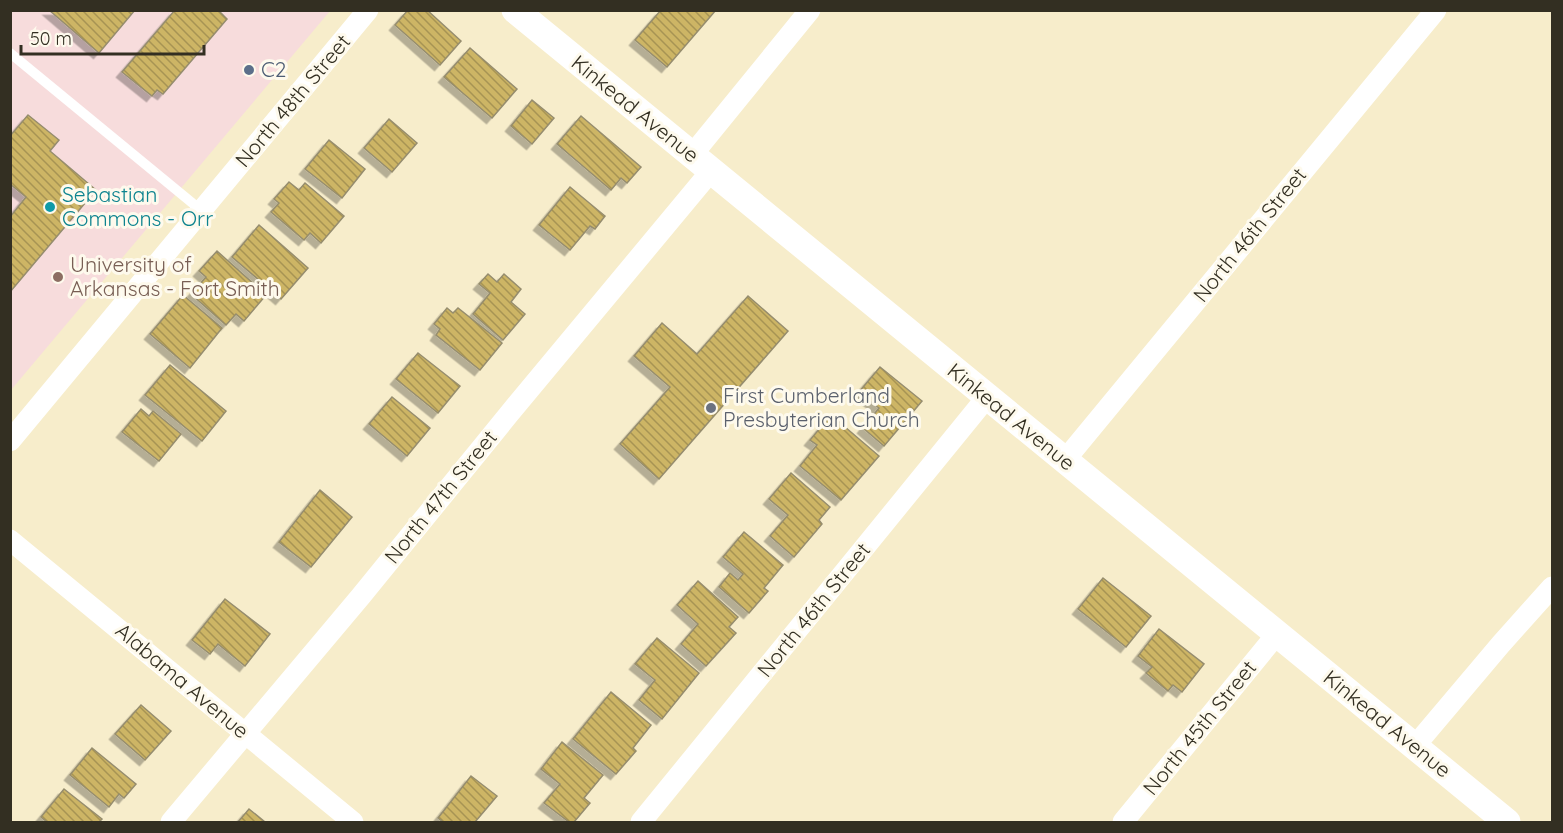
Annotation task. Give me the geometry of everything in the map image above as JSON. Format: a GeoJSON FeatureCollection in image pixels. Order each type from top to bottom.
{"type":"FeatureCollection","features":[{"type":"Feature","properties":{"kind":"street","name":"North 48th Street"},"geometry":{"type":"LineString","coordinates":[[10,441],[368,10]]}},
{"type":"Feature","properties":{"kind":"street","name":"Kinkead Avenue"},"geometry":{"type":"LineString","coordinates":[[515,10],[1507,822]]}},
{"type":"Feature","properties":{"kind":"street","name":"North 47th Street"},"geometry":{"type":"LineString","coordinates":[[171,822],[361,596],[509,414],[702,163],[810,10]]}},
{"type":"Feature","properties":{"kind":"street","name":"North 46th Street"},"geometry":{"type":"LineString","coordinates":[[1065,460],[1436,10]]}},
{"type":"Feature","properties":{"kind":"street","name":"North 46th Street"},"geometry":{"type":"LineString","coordinates":[[641,822],[987,397]]}},
{"type":"Feature","properties":{"kind":"street","name":"Alabama Avenue"},"geometry":{"type":"LineString","coordinates":[[10,540],[353,822]]}},
{"type":"Feature","properties":{"kind":"street"},"geometry":{"type":"LineString","coordinates":[[1414,747],[1552,587]]}},
{"type":"Feature","properties":{"kind":"street","name":"North 45th Street"},"geometry":{"type":"LineString","coordinates":[[1123,822],[1277,634]]}},
{"type":"Feature","properties":{"kind":"lane"},"geometry":{"type":"LineString","coordinates":[[10,53],[202,211]]}},
{"type":"Feature","properties":{"kind":"shaded area","name":"University of Arkansas - Fort Smith"},"geometry":{"type":"Polygon","coordinates":[[[11,11],[330,11],[11,390],[11,11]]]}},
{"type":"Feature","properties":{"kind":"building"},"geometry":{"type":"Polygon","coordinates":[[[49,10],[135,10],[99,53],[49,10]]]}},
{"type":"Feature","properties":{"kind":"building"},"geometry":{"type":"Polygon","coordinates":[[[175,10],[218,10],[227,19],[163,94],[157,90],[152,96],[122,72],[175,10]]]}},
{"type":"Feature","properties":{"kind":"building"},"geometry":{"type":"Polygon","coordinates":[[[408,10],[427,10],[461,41],[440,65],[395,25],[408,10]]]}},
{"type":"Feature","properties":{"kind":"building"},"geometry":{"type":"Polygon","coordinates":[[[661,10],[716,10],[667,67],[635,40],[661,10]]]}},
{"type":"Feature","properties":{"kind":"building"},"geometry":{"type":"Polygon","coordinates":[[[470,48],[517,89],[492,118],[444,77],[470,48]]]}},
{"type":"Feature","properties":{"kind":"building"},"geometry":{"type":"Polygon","coordinates":[[[532,100],[554,118],[532,144],[511,126],[532,100]]]}},
{"type":"Feature","properties":{"kind":"building","name":"Sebastian Commons - Orr"},"geometry":{"type":"Polygon","coordinates":[[[28,115],[59,140],[50,151],[96,190],[10,292],[10,217],[26,197],[10,184],[10,136],[28,115]]]}},
{"type":"Feature","properties":{"kind":"building"},"geometry":{"type":"Polygon","coordinates":[[[581,116],[641,167],[627,183],[621,178],[611,190],[557,144],[581,116]]]}},
{"type":"Feature","properties":{"kind":"building"},"geometry":{"type":"Polygon","coordinates":[[[389,119],[417,143],[392,172],[364,148],[389,119]]]}},
{"type":"Feature","properties":{"kind":"building"},"geometry":{"type":"Polygon","coordinates":[[[329,140],[365,169],[342,198],[305,169],[329,140]]]}},
{"type":"Feature","properties":{"kind":"building"},"geometry":{"type":"Polygon","coordinates":[[[289,182],[299,190],[305,183],[344,216],[321,243],[310,233],[304,240],[271,212],[279,203],[274,199],[289,182]]]}},
{"type":"Feature","properties":{"kind":"building"},"geometry":{"type":"Polygon","coordinates":[[[570,187],[605,216],[595,229],[590,226],[570,250],[539,225],[570,187]]]}},
{"type":"Feature","properties":{"kind":"building"},"geometry":{"type":"Polygon","coordinates":[[[259,225],[308,268],[281,299],[232,257],[259,225]]]}},
{"type":"Feature","properties":{"kind":"building"},"geometry":{"type":"Polygon","coordinates":[[[217,251],[266,295],[244,321],[236,314],[226,325],[191,294],[206,277],[199,271],[217,251]]]}},
{"type":"Feature","properties":{"kind":"building"},"geometry":{"type":"Polygon","coordinates":[[[488,274],[497,282],[504,274],[521,289],[511,302],[525,314],[503,340],[473,314],[490,293],[479,284],[488,274]]]}},
{"type":"Feature","properties":{"kind":"building"},"geometry":{"type":"Polygon","coordinates":[[[183,295],[222,328],[190,368],[150,334],[183,295]]]}},
{"type":"Feature","properties":{"kind":"building"},"geometry":{"type":"Polygon","coordinates":[[[748,296],[788,331],[659,479],[620,444],[670,387],[634,356],[662,323],[697,354],[748,296]]]}},
{"type":"Feature","properties":{"kind":"building"},"geometry":{"type":"Polygon","coordinates":[[[447,308],[453,313],[458,308],[502,343],[480,370],[436,335],[440,329],[434,324],[447,308]]]}},
{"type":"Feature","properties":{"kind":"building"},"geometry":{"type":"Polygon","coordinates":[[[418,353],[460,386],[438,413],[396,379],[418,353]]]}},
{"type":"Feature","properties":{"kind":"building"},"geometry":{"type":"Polygon","coordinates":[[[170,365],[226,411],[202,441],[145,395],[170,365]]]}},
{"type":"Feature","properties":{"kind":"building"},"geometry":{"type":"Polygon","coordinates":[[[880,367],[922,401],[884,446],[863,428],[879,408],[859,392],[880,367]]]}},
{"type":"Feature","properties":{"kind":"building"},"geometry":{"type":"Polygon","coordinates":[[[392,397],[430,428],[407,456],[369,424],[392,397]]]}},
{"type":"Feature","properties":{"kind":"building"},"geometry":{"type":"Polygon","coordinates":[[[141,409],[149,416],[153,411],[181,434],[159,461],[122,432],[141,409]]]}},
{"type":"Feature","properties":{"kind":"building"},"geometry":{"type":"Polygon","coordinates":[[[831,415],[879,456],[841,500],[800,466],[817,445],[810,440],[831,415]]]}},
{"type":"Feature","properties":{"kind":"building"},"geometry":{"type":"Polygon","coordinates":[[[791,473],[830,507],[819,520],[822,524],[794,557],[770,536],[788,515],[769,499],[791,473]]]}},
{"type":"Feature","properties":{"kind":"building"},"geometry":{"type":"Polygon","coordinates":[[[320,490],[352,517],[311,567],[279,542],[320,490]]]}},
{"type":"Feature","properties":{"kind":"building"},"geometry":{"type":"Polygon","coordinates":[[[744,532],[783,565],[764,588],[768,591],[749,613],[719,587],[730,573],[738,580],[743,574],[723,557],[744,532]]]}},
{"type":"Feature","properties":{"kind":"building"},"geometry":{"type":"Polygon","coordinates":[[[1103,578],[1151,616],[1126,647],[1078,609],[1103,578]]]}},
{"type":"Feature","properties":{"kind":"building"},"geometry":{"type":"Polygon","coordinates":[[[698,581],[738,617],[729,627],[736,633],[706,666],[681,644],[698,624],[677,605],[698,581]]]}},
{"type":"Feature","properties":{"kind":"building"},"geometry":{"type":"Polygon","coordinates":[[[225,599],[270,634],[245,666],[218,644],[210,654],[192,640],[225,599]]]}},
{"type":"Feature","properties":{"kind":"building"},"geometry":{"type":"Polygon","coordinates":[[[1159,629],[1204,664],[1182,692],[1173,685],[1168,691],[1146,673],[1152,667],[1138,656],[1159,629]]]}},
{"type":"Feature","properties":{"kind":"building"},"geometry":{"type":"Polygon","coordinates":[[[657,638],[699,673],[662,719],[639,700],[655,680],[635,664],[657,638]]]}},
{"type":"Feature","properties":{"kind":"building"},"geometry":{"type":"Polygon","coordinates":[[[611,692],[651,725],[633,748],[636,751],[616,774],[573,739],[611,692]]]}},
{"type":"Feature","properties":{"kind":"building"},"geometry":{"type":"Polygon","coordinates":[[[141,705],[171,731],[145,760],[115,734],[141,705]]]}},
{"type":"Feature","properties":{"kind":"building"},"geometry":{"type":"Polygon","coordinates":[[[562,742],[603,775],[584,798],[590,803],[574,822],[569,822],[544,803],[560,784],[541,769],[562,742]]]}},
{"type":"Feature","properties":{"kind":"building"},"geometry":{"type":"Polygon","coordinates":[[[92,748],[136,784],[124,798],[119,794],[109,807],[70,775],[92,748]]]}},
{"type":"Feature","properties":{"kind":"building"},"geometry":{"type":"Polygon","coordinates":[[[471,776],[497,796],[475,822],[443,822],[438,818],[471,776]]]}},
{"type":"Feature","properties":{"kind":"building"},"geometry":{"type":"Polygon","coordinates":[[[64,789],[102,819],[99,822],[47,822],[41,817],[64,789]]]}},
{"type":"Feature","properties":{"kind":"building"},"geometry":{"type":"Polygon","coordinates":[[[249,809],[265,822],[238,822],[249,809]]]}},
{"type":"Feature","properties":{"kind":"place","name":"C2"},"geometry":{"type":"Point","coordinates":[249,70]}},
{"type":"Feature","properties":{"kind":"place","name":"Sebastian Commons - Orr"},"geometry":{"type":"Point","coordinates":[50,207]}},
{"type":"Feature","properties":{"kind":"place","name":"University of Arkansas - Fort Smith"},"geometry":{"type":"Point","coordinates":[58,277]}},
{"type":"Feature","properties":{"kind":"place","name":"First Cumberland Presbyterian Church"},"geometry":{"type":"Point","coordinates":[711,408]}}]}
